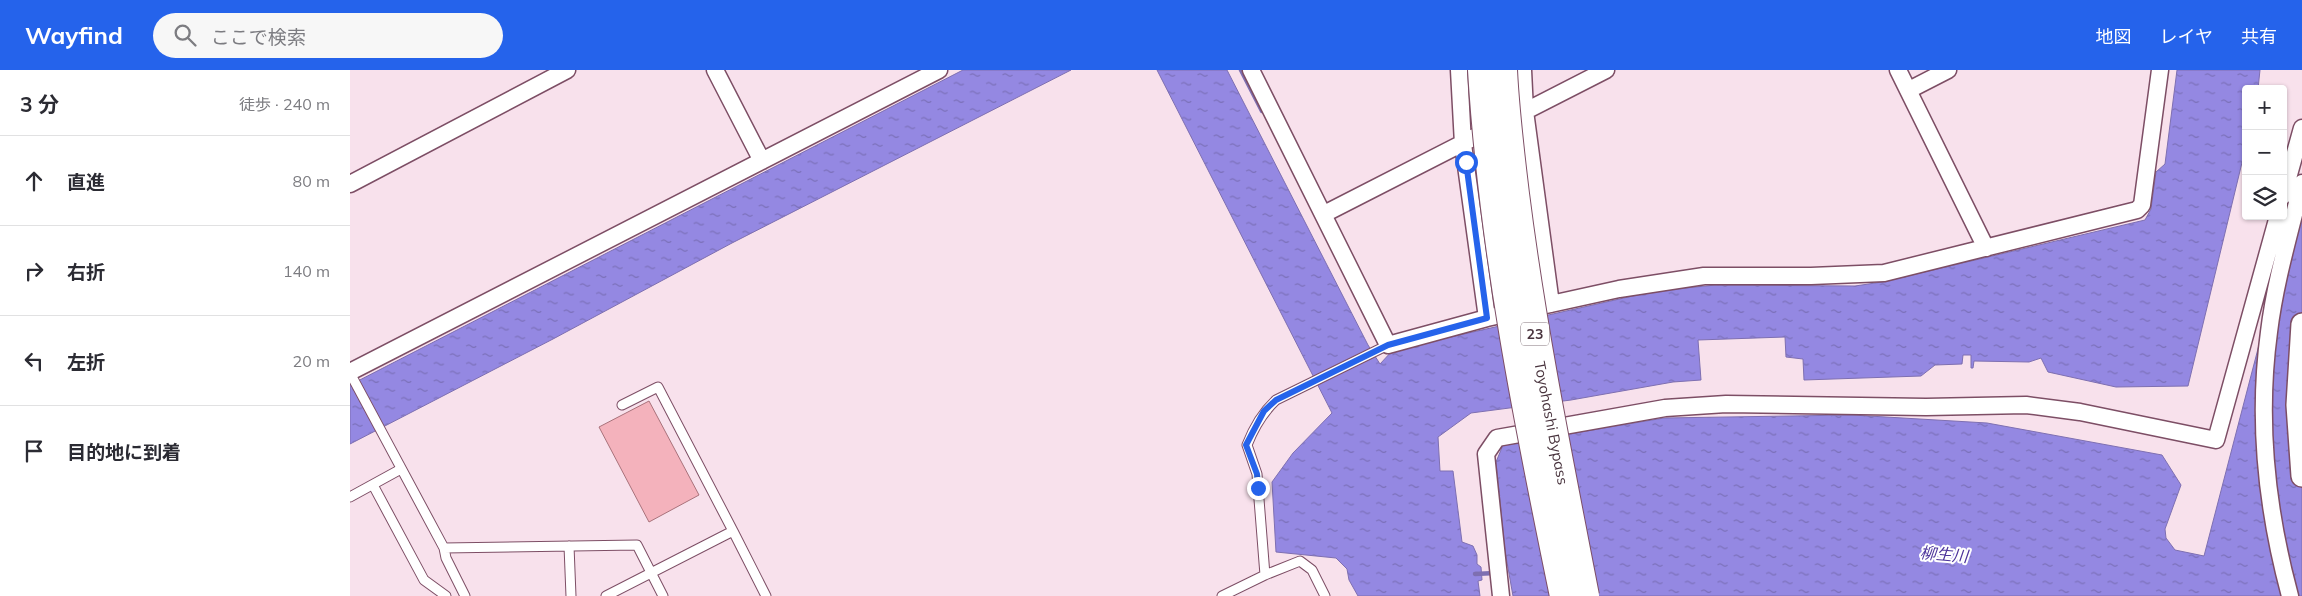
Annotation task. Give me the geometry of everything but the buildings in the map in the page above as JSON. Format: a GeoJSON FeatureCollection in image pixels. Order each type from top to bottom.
{"type":"FeatureCollection","features":[{"type":"Feature","properties":{"kind":"highway","name":"Toyohashi Bypass"},"geometry":{"type":"LineString","coordinates":[[1482,70],[1485,122],[1505,293],[1530,430],[1564,596]]}},
{"type":"Feature","properties":{"kind":"highway","name":"Toyohashi Bypass"},"geometry":{"type":"LineString","coordinates":[[1502,70],[1526,283],[1549,414],[1585,596]]}},
{"type":"Feature","properties":{"kind":"street"},"geometry":{"type":"LineString","coordinates":[[350,184],[566,70]]}},
{"type":"Feature","properties":{"kind":"street"},"geometry":{"type":"LineString","coordinates":[[715,70],[762,161]]}},
{"type":"Feature","properties":{"kind":"street"},"geometry":{"type":"LineString","coordinates":[[352,375],[939,70]]}},
{"type":"Feature","properties":{"kind":"street"},"geometry":{"type":"LineString","coordinates":[[1252,70],[1387,345],[1487,318],[1619,289],[1704,276],[1811,276],[1884,273],[2137,210],[2142,205],[2160,70]]}},
{"type":"Feature","properties":{"kind":"street"},"geometry":{"type":"LineString","coordinates":[[1458,70],[1463,144],[1487,318]]}},
{"type":"Feature","properties":{"kind":"street"},"geometry":{"type":"LineString","coordinates":[[1523,70],[1525,111],[1551,304]]}},
{"type":"Feature","properties":{"kind":"street"},"geometry":{"type":"LineString","coordinates":[[1324,214],[1606,70]]}},
{"type":"Feature","properties":{"kind":"street"},"geometry":{"type":"LineString","coordinates":[[1898,70],[1986,248]]}},
{"type":"Feature","properties":{"kind":"street"},"geometry":{"type":"LineString","coordinates":[[1909,90],[1948,70]]}},
{"type":"Feature","properties":{"kind":"street"},"geometry":{"type":"LineString","coordinates":[[2287,182],[2302,128]]}},
{"type":"Feature","properties":{"kind":"street"},"geometry":{"type":"LineString","coordinates":[[2290,596],[2279,554],[2268,486],[2264,389],[2269,330],[2302,183]]}},
{"type":"Feature","properties":{"kind":"street"},"geometry":{"type":"LineString","coordinates":[[1500,589],[1486,454],[1497,438],[1665,408],[1726,404],[1926,407],[2026,405],[2080,412],[2216,440],[2277,220]]}},
{"type":"Feature","properties":{"kind":"street"},"geometry":{"type":"LineString","coordinates":[[2302,324],[2297,405],[2302,476]]}},
{"type":"Feature","properties":{"kind":"lane"},"geometry":{"type":"LineString","coordinates":[[1265,575],[1257,474],[1246,445],[1253,430],[1264,411],[1276,400],[1387,345]]}},
{"type":"Feature","properties":{"kind":"lane"},"geometry":{"type":"LineString","coordinates":[[352,375],[444,548],[465,596]]}},
{"type":"Feature","properties":{"kind":"lane"},"geometry":{"type":"LineString","coordinates":[[622,405],[658,387],[766,596]]}},
{"type":"Feature","properties":{"kind":"lane"},"geometry":{"type":"LineString","coordinates":[[350,497],[401,468]]}},
{"type":"Feature","properties":{"kind":"lane"},"geometry":{"type":"LineString","coordinates":[[373,485],[424,580],[446,596]]}},
{"type":"Feature","properties":{"kind":"lane"},"geometry":{"type":"LineString","coordinates":[[606,596],[733,531]]}},
{"type":"Feature","properties":{"kind":"lane"},"geometry":{"type":"LineString","coordinates":[[444,548],[637,545],[663,596]]}},
{"type":"Feature","properties":{"kind":"lane"},"geometry":{"type":"LineString","coordinates":[[569,546],[570,596]]}},
{"type":"Feature","properties":{"kind":"lane"},"geometry":{"type":"LineString","coordinates":[[1222,596],[1295,562],[1304,563],[1312,570],[1325,596]]}},
{"type":"Feature","properties":{"kind":"water"},"geometry":{"type":"Polygon","coordinates":[[[963,70],[1071,70],[732,243],[553,339],[350,444],[350,385],[963,70]]]}},
{"type":"Feature","properties":{"kind":"water"},"geometry":{"type":"Polygon","coordinates":[[[1157,70],[1227,70],[1368,345],[1380,364],[1393,350],[1655,291],[1716,285],[1855,286],[1882,282],[2145,220],[2151,209],[2156,172],[2165,164],[2177,70],[2260,70],[2258,85],[2242,85],[2242,163],[2188,386],[2116,387],[2048,372],[2041,358],[2029,362],[1974,361],[1973,368],[1971,368],[1971,355],[1963,355],[1962,364],[1935,365],[1921,376],[1804,380],[1803,359],[1786,357],[1785,337],[1698,340],[1701,380],[1673,382],[1571,400],[1471,413],[1438,437],[1440,471],[1453,471],[1462,542],[1473,546],[1477,555],[1477,564],[1481,567],[1482,580],[1478,581],[1480,596],[1358,596],[1349,580],[1347,569],[1336,558],[1276,552],[1272,482],[1293,453],[1332,413],[1157,70]]]}},
{"type":"Feature","properties":{"kind":"water","name":"柳生川"},"geometry":{"type":"Polygon","coordinates":[[[2302,180],[2302,596],[1513,596],[1505,551],[1496,462],[1503,445],[1664,418],[1852,415],[1987,423],[2162,455],[2181,485],[2165,529],[2166,538],[2175,550],[2204,556],[2302,180]]]}},
{"type":"Feature","properties":{"kind":"waterway"},"geometry":{"type":"LineString","coordinates":[[1241,70],[1262,111]]}},
{"type":"Feature","properties":{"kind":"waterway"},"geometry":{"type":"LineString","coordinates":[[1475,574],[1495,573]]}},
{"type":"Feature","properties":{"kind":"route"},"geometry":{"type":"LineString","coordinates":[[1258,488],[1255,466],[1246,445],[1264,411],[1276,400],[1376,349],[1487,318],[1466,162]]}}]}
